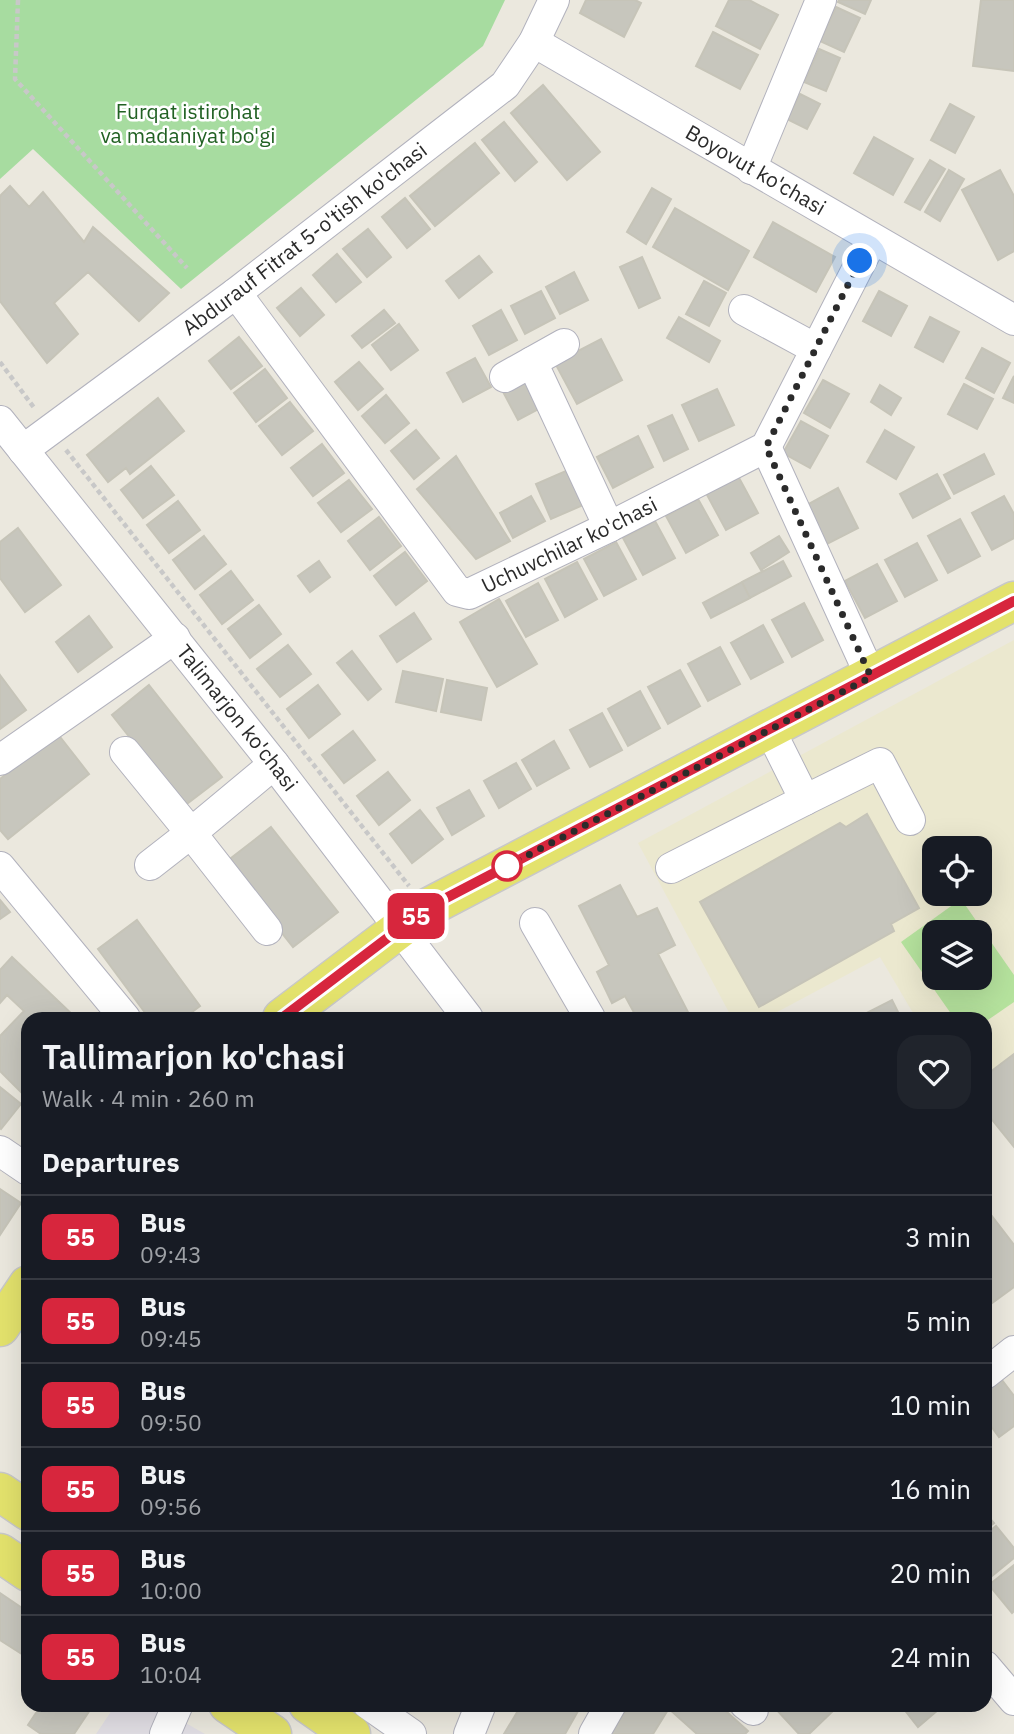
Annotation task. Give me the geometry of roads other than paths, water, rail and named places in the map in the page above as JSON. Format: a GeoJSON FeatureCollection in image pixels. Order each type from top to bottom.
{"type":"FeatureCollection","features":[{"type":"Feature","properties":{"kind":"main road"},"geometry":{"type":"LineString","coordinates":[[290,1012],[413,918],[1014,601]]}},
{"type":"Feature","properties":{"kind":"main road"},"geometry":{"type":"LineString","coordinates":[[0,1327],[21,1296]]}},
{"type":"Feature","properties":{"kind":"main road"},"geometry":{"type":"LineString","coordinates":[[0,1492],[21,1506]]}},
{"type":"Feature","properties":{"kind":"main road"},"geometry":{"type":"LineString","coordinates":[[0,1553],[21,1567]]}},
{"type":"Feature","properties":{"kind":"main road"},"geometry":{"type":"LineString","coordinates":[[240,1712],[272,1734]]}},
{"type":"Feature","properties":{"kind":"main road"},"geometry":{"type":"LineString","coordinates":[[319,1712],[351,1734]]}},
{"type":"Feature","properties":{"kind":"street","name":"Abdurauf Fitrat 5-o'tish ko'chasi"},"geometry":{"type":"LineString","coordinates":[[23,450],[236,293],[505,85],[534,42],[554,0]]}},
{"type":"Feature","properties":{"kind":"street"},"geometry":{"type":"LineString","coordinates":[[751,169],[821,0]]}},
{"type":"Feature","properties":{"kind":"street","name":"Boyovut ko'chasi"},"geometry":{"type":"LineString","coordinates":[[534,42],[1014,320]]}},
{"type":"Feature","properties":{"kind":"street"},"geometry":{"type":"LineString","coordinates":[[871,677],[766,447],[872,240]]}},
{"type":"Feature","properties":{"kind":"street","name":"Uchuvchilar ko'chasi"},"geometry":{"type":"LineString","coordinates":[[236,293],[457,591],[469,594],[766,447]]}},
{"type":"Feature","properties":{"kind":"street"},"geometry":{"type":"LineString","coordinates":[[744,310],[816,349]]}},
{"type":"Feature","properties":{"kind":"street"},"geometry":{"type":"LineString","coordinates":[[505,377],[565,344]]}},
{"type":"Feature","properties":{"kind":"street"},"geometry":{"type":"LineString","coordinates":[[532,362],[609,527]]}},
{"type":"Feature","properties":{"kind":"street","name":"Talimarjon ko'chasi"},"geometry":{"type":"LineString","coordinates":[[0,421],[275,764],[413,918],[465,1012]]}},
{"type":"Feature","properties":{"kind":"street"},"geometry":{"type":"LineString","coordinates":[[0,760],[175,638]]}},
{"type":"Feature","properties":{"kind":"street"},"geometry":{"type":"LineString","coordinates":[[770,730],[805,800]]}},
{"type":"Feature","properties":{"kind":"street"},"geometry":{"type":"LineString","coordinates":[[125,752],[267,930]]}},
{"type":"Feature","properties":{"kind":"street"},"geometry":{"type":"LineString","coordinates":[[671,868],[880,763],[910,820]]}},
{"type":"Feature","properties":{"kind":"street"},"geometry":{"type":"LineString","coordinates":[[150,865],[275,764]]}},
{"type":"Feature","properties":{"kind":"street"},"geometry":{"type":"LineString","coordinates":[[0,867],[120,1012]]}},
{"type":"Feature","properties":{"kind":"street"},"geometry":{"type":"LineString","coordinates":[[536,923],[582,1012]]}},
{"type":"Feature","properties":{"kind":"street"},"geometry":{"type":"LineString","coordinates":[[0,1152],[21,1166]]}},
{"type":"Feature","properties":{"kind":"street"},"geometry":{"type":"LineString","coordinates":[[992,1368],[1014,1351]]}},
{"type":"Feature","properties":{"kind":"street"},"geometry":{"type":"LineString","coordinates":[[992,1674],[1014,1700]]}},
{"type":"Feature","properties":{"kind":"street"},"geometry":{"type":"LineString","coordinates":[[164,1734],[174,1712]]}},
{"type":"Feature","properties":{"kind":"street"},"geometry":{"type":"LineString","coordinates":[[379,1712],[411,1734]]}},
{"type":"Feature","properties":{"kind":"street"},"geometry":{"type":"LineString","coordinates":[[469,1734],[478,1712]]}},
{"type":"Feature","properties":{"kind":"street"},"geometry":{"type":"LineString","coordinates":[[594,1734],[606,1712]]}},
{"type":"Feature","properties":{"kind":"park label","name":"Furqat istirohat va madaniyat bo'gi"},"geometry":{"type":"Point","coordinates":[188,124]}}]}
